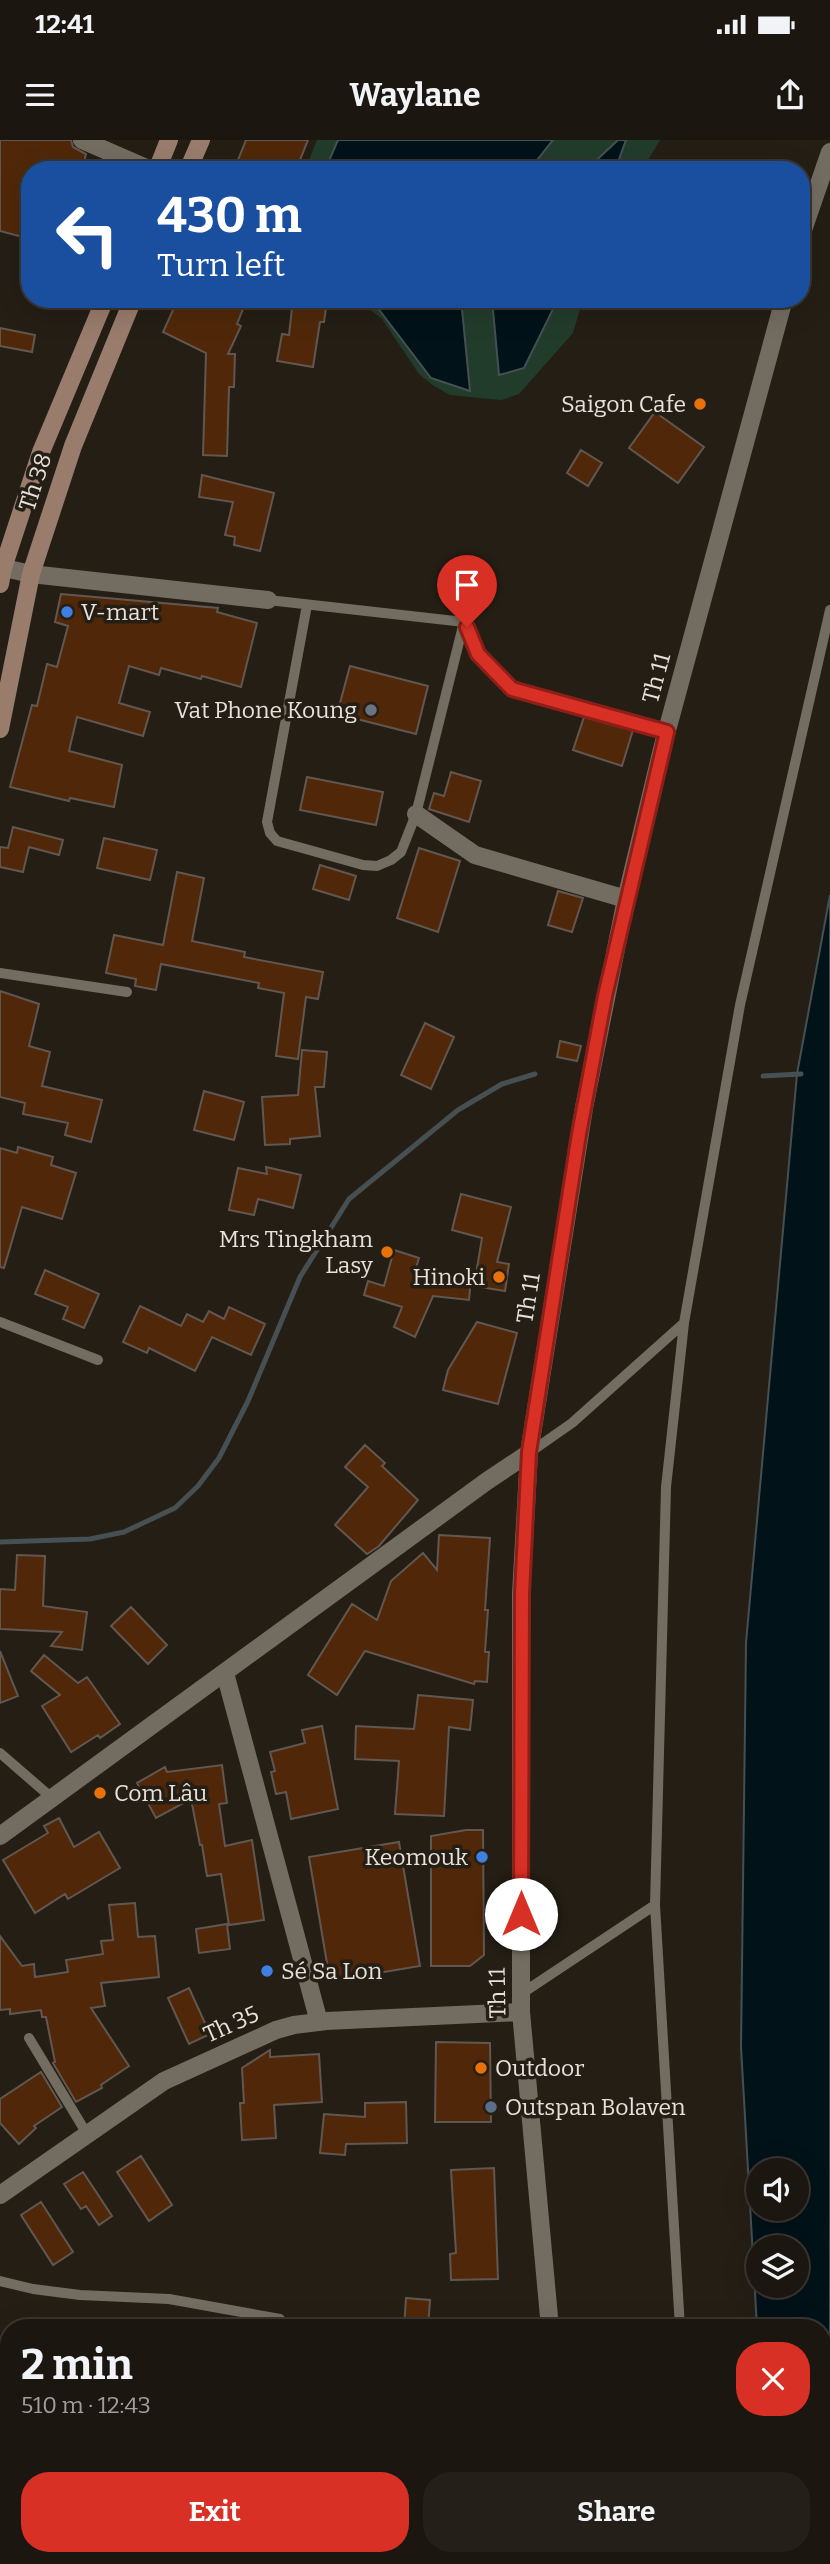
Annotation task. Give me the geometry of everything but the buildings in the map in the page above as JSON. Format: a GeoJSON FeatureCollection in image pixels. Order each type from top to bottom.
{"type":"FeatureCollection","features":[{"type":"Feature","properties":{"kind":"street"},"geometry":{"type":"LineString","coordinates":[[82,140],[130,161]]}},
{"type":"Feature","properties":{"kind":"street"},"geometry":{"type":"LineString","coordinates":[[161,161],[169,140]]}},
{"type":"Feature","properties":{"kind":"street"},"geometry":{"type":"LineString","coordinates":[[192,161],[201,140]]}},
{"type":"Feature","properties":{"kind":"street"},"geometry":{"type":"LineString","coordinates":[[810,210],[830,152]]}},
{"type":"Feature","properties":{"kind":"street","name":"Th 38"},"geometry":{"type":"LineString","coordinates":[[1,573],[41,452],[101,308]]}},
{"type":"Feature","properties":{"kind":"street","name":"Th 38"},"geometry":{"type":"LineString","coordinates":[[0,729],[31,574],[73,446],[129,308]]}},
{"type":"Feature","properties":{"kind":"street","name":"Th 11"},"geometry":{"type":"LineString","coordinates":[[549,2319],[521,2003],[522,1594],[529,1452],[584,1108],[626,899],[667,732],[782,308]]}},
{"type":"Feature","properties":{"kind":"street"},"geometry":{"type":"LineString","coordinates":[[1,573],[268,600]]}},
{"type":"Feature","properties":{"kind":"street"},"geometry":{"type":"LineString","coordinates":[[416,814],[475,855],[626,899]]}},
{"type":"Feature","properties":{"kind":"street"},"geometry":{"type":"LineString","coordinates":[[0,1836],[529,1452]]}},
{"type":"Feature","properties":{"kind":"street"},"geometry":{"type":"LineString","coordinates":[[225,1673],[319,2022]]}},
{"type":"Feature","properties":{"kind":"street","name":"Th 35"},"geometry":{"type":"LineString","coordinates":[[0,2195],[164,2081],[276,2030],[319,2022],[521,2003]]}},
{"type":"Feature","properties":{"kind":"lane"},"geometry":{"type":"LineString","coordinates":[[268,600],[464,622]]}},
{"type":"Feature","properties":{"kind":"lane"},"geometry":{"type":"LineString","coordinates":[[307,604],[267,822],[270,833],[277,841],[363,865],[377,866],[401,852],[416,814],[464,622]]}},
{"type":"Feature","properties":{"kind":"lane"},"geometry":{"type":"LineString","coordinates":[[679,2319],[655,1905],[666,1487],[684,1323],[740,1005],[830,610]]}},
{"type":"Feature","properties":{"kind":"lane"},"geometry":{"type":"LineString","coordinates":[[464,622],[478,654],[512,689],[667,732]]}},
{"type":"Feature","properties":{"kind":"lane"},"geometry":{"type":"LineString","coordinates":[[0,973],[127,992]]}},
{"type":"Feature","properties":{"kind":"lane"},"geometry":{"type":"LineString","coordinates":[[0,1322],[98,1360]]}},
{"type":"Feature","properties":{"kind":"lane"},"geometry":{"type":"LineString","coordinates":[[529,1452],[572,1423],[684,1323]]}},
{"type":"Feature","properties":{"kind":"lane"},"geometry":{"type":"LineString","coordinates":[[0,1753],[52,1798]]}},
{"type":"Feature","properties":{"kind":"lane"},"geometry":{"type":"LineString","coordinates":[[521,2003],[655,1905]]}},
{"type":"Feature","properties":{"kind":"lane"},"geometry":{"type":"LineString","coordinates":[[29,2038],[87,2134]]}},
{"type":"Feature","properties":{"kind":"lane"},"geometry":{"type":"LineString","coordinates":[[0,2281],[33,2290],[169,2299],[280,2319]]}},
{"type":"Feature","properties":{"kind":"green space"},"geometry":{"type":"Polygon","coordinates":[[[317,140],[338,140],[329,161],[309,161],[317,140]]]}},
{"type":"Feature","properties":{"kind":"green space"},"geometry":{"type":"Polygon","coordinates":[[[553,140],[618,140],[596,161],[536,161],[553,140]]]}},
{"type":"Feature","properties":{"kind":"green space"},"geometry":{"type":"Polygon","coordinates":[[[626,140],[660,140],[647,161],[619,161],[626,140]]]}},
{"type":"Feature","properties":{"kind":"green space"},"geometry":{"type":"Polygon","coordinates":[[[368,308],[378,308],[431,378],[470,390],[462,308],[493,308],[499,375],[524,368],[554,308],[580,308],[573,333],[519,394],[501,400],[450,395],[434,386],[419,374],[382,319],[368,308]]]}},
{"type":"Feature","properties":{"kind":"shaded area"},"geometry":{"type":"Polygon","coordinates":[[[338,140],[553,140],[536,161],[329,161],[338,140]]]}},
{"type":"Feature","properties":{"kind":"shaded area"},"geometry":{"type":"Polygon","coordinates":[[[618,140],[626,140],[618,161],[596,161],[618,140]]]}},
{"type":"Feature","properties":{"kind":"shaded area"},"geometry":{"type":"Polygon","coordinates":[[[378,308],[462,308],[470,391],[431,378],[378,308]]]}},
{"type":"Feature","properties":{"kind":"shaded area"},"geometry":{"type":"Polygon","coordinates":[[[493,308],[554,308],[524,368],[499,375],[493,308]]]}},
{"type":"Feature","properties":{"kind":"shaded area"},"geometry":{"type":"Polygon","coordinates":[[[830,895],[830,2319],[757,2319],[755,2298],[809,2298],[809,2235],[752,2235],[751,2221],[809,2221],[809,2158],[747,2158],[741,2047],[746,1643],[797,1074],[830,895]]]}},
{"type":"Feature","properties":{"kind":"waterway"},"geometry":{"type":"LineString","coordinates":[[0,1542],[90,1539],[124,1532],[175,1508],[198,1486],[219,1458],[248,1401],[300,1277],[349,1199],[458,1110],[502,1084],[535,1074]]}},
{"type":"Feature","properties":{"kind":"waterway"},"geometry":{"type":"LineString","coordinates":[[763,1076],[801,1074]]}},
{"type":"Feature","properties":{"kind":"place","name":"Saigon Cafe"},"geometry":{"type":"Point","coordinates":[700,404]}},
{"type":"Feature","properties":{"kind":"place","name":"V-mart"},"geometry":{"type":"Point","coordinates":[67,612]}},
{"type":"Feature","properties":{"kind":"place","name":"Vat Phone Koung"},"geometry":{"type":"Point","coordinates":[371,710]}},
{"type":"Feature","properties":{"kind":"place","name":"Mrs Tingkham Lasy"},"geometry":{"type":"Point","coordinates":[387,1252]}},
{"type":"Feature","properties":{"kind":"place","name":"Hinoki"},"geometry":{"type":"Point","coordinates":[499,1277]}},
{"type":"Feature","properties":{"kind":"place","name":"Com Lâu"},"geometry":{"type":"Point","coordinates":[100,1793]}},
{"type":"Feature","properties":{"kind":"place","name":"Keomouk"},"geometry":{"type":"Point","coordinates":[482,1857]}},
{"type":"Feature","properties":{"kind":"place","name":"Sé Sa Lon"},"geometry":{"type":"Point","coordinates":[267,1971]}},
{"type":"Feature","properties":{"kind":"place","name":"Outdoor"},"geometry":{"type":"Point","coordinates":[481,2068]}},
{"type":"Feature","properties":{"kind":"place","name":"Outspan Bolaven"},"geometry":{"type":"Point","coordinates":[491,2107]}},
{"type":"Feature","properties":{"kind":"route"},"geometry":{"type":"LineString","coordinates":[[467,627],[478,654],[512,689],[667,732],[605,996],[579,1134],[529,1452],[522,1594],[521,1914]]}}]}
